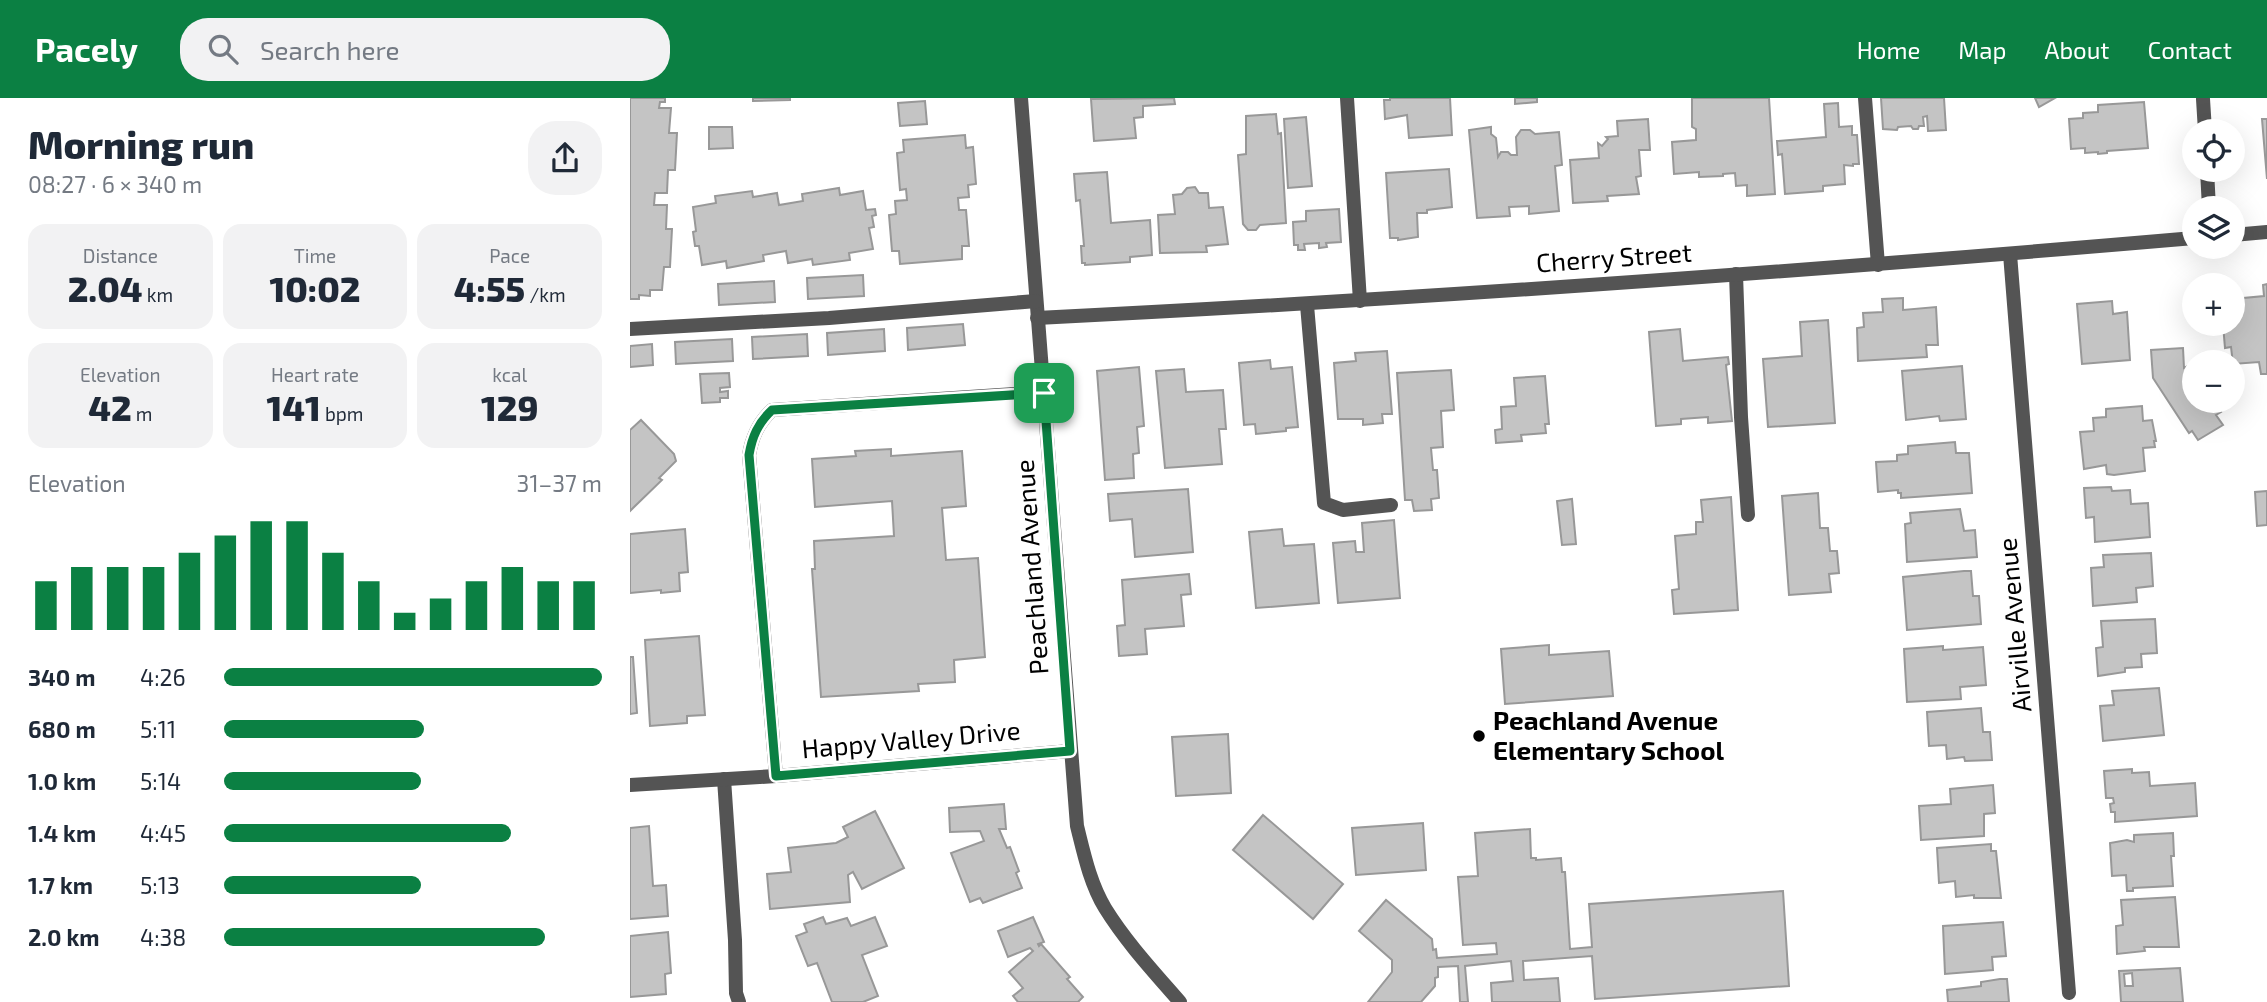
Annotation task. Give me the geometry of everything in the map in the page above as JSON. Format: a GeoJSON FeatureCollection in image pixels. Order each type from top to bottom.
{"type":"FeatureCollection","features":[{"type":"Feature","properties":{"kind":"street","name":"Peachland Avenue"},"geometry":{"type":"LineString","coordinates":[[1021,98],[1077,826],[1087,868],[1105,907],[1129,942],[1180,1002]]}},
{"type":"Feature","properties":{"kind":"street"},"geometry":{"type":"LineString","coordinates":[[1347,98],[1360,301]]}},
{"type":"Feature","properties":{"kind":"street"},"geometry":{"type":"LineString","coordinates":[[1865,98],[1878,265]]}},
{"type":"Feature","properties":{"kind":"street"},"geometry":{"type":"LineString","coordinates":[[2203,99],[2204,119]]}},
{"type":"Feature","properties":{"kind":"street"},"geometry":{"type":"LineString","coordinates":[[2245,234],[2267,232]]}},
{"type":"Feature","properties":{"kind":"street","name":"Cherry Street"},"geometry":{"type":"LineString","coordinates":[[1037,318],[1307,305],[1878,265],[2182,239]]}},
{"type":"Feature","properties":{"kind":"street","name":"Airville Avenue"},"geometry":{"type":"LineString","coordinates":[[2010,254],[2069,993]]}},
{"type":"Feature","properties":{"kind":"street"},"geometry":{"type":"LineString","coordinates":[[1736,274],[1741,417],[1748,515]]}},
{"type":"Feature","properties":{"kind":"street"},"geometry":{"type":"LineString","coordinates":[[630,329],[1036,301]]}},
{"type":"Feature","properties":{"kind":"street"},"geometry":{"type":"LineString","coordinates":[[1307,305],[1324,503],[1343,510],[1391,505]]}},
{"type":"Feature","properties":{"kind":"street"},"geometry":{"type":"LineString","coordinates":[[776,776],[749,455],[752,439],[762,419],[772,410],[1044,393]]}},
{"type":"Feature","properties":{"kind":"street","name":"Happy Valley Drive"},"geometry":{"type":"LineString","coordinates":[[630,785],[776,776],[1070,751]]}},
{"type":"Feature","properties":{"kind":"street"},"geometry":{"type":"LineString","coordinates":[[724,779],[738,1002]]}},
{"type":"Feature","properties":{"kind":"building"},"geometry":{"type":"Polygon","coordinates":[[[630,98],[665,98],[665,102],[660,102],[659,108],[671,108],[669,133],[677,133],[675,170],[668,170],[667,193],[655,193],[654,205],[667,205],[666,229],[672,229],[670,267],[664,267],[662,290],[650,290],[650,296],[639,295],[639,299],[630,299],[630,98]]]}},
{"type":"Feature","properties":{"kind":"building"},"geometry":{"type":"Polygon","coordinates":[[[753,98],[790,98],[790,100],[753,101],[753,98]]]}},
{"type":"Feature","properties":{"kind":"building"},"geometry":{"type":"Polygon","coordinates":[[[1174,98],[1175,104],[1143,106],[1143,117],[1134,118],[1136,138],[1094,141],[1091,99],[1174,98]]]}},
{"type":"Feature","properties":{"kind":"building"},"geometry":{"type":"Polygon","coordinates":[[[1450,98],[1452,135],[1409,138],[1407,115],[1385,119],[1384,100],[1450,98]]]}},
{"type":"Feature","properties":{"kind":"building"},"geometry":{"type":"Polygon","coordinates":[[[1515,98],[1537,98],[1537,102],[1515,104],[1515,98]]]}},
{"type":"Feature","properties":{"kind":"building"},"geometry":{"type":"Polygon","coordinates":[[[1692,98],[1769,98],[1775,194],[1747,196],[1747,185],[1736,186],[1735,173],[1699,177],[1699,172],[1674,174],[1672,142],[1696,140],[1696,129],[1692,127],[1692,98]]]}},
{"type":"Feature","properties":{"kind":"building"},"geometry":{"type":"Polygon","coordinates":[[[1881,98],[1944,98],[1946,130],[1928,131],[1927,116],[1923,117],[1924,126],[1919,126],[1918,129],[1911,126],[1898,127],[1897,130],[1883,129],[1881,98]]]}},
{"type":"Feature","properties":{"kind":"building"},"geometry":{"type":"Polygon","coordinates":[[[2035,98],[2055,98],[2039,107],[2035,98]]]}},
{"type":"Feature","properties":{"kind":"building"},"geometry":{"type":"Polygon","coordinates":[[[925,101],[927,124],[900,126],[898,103],[925,101]]]}},
{"type":"Feature","properties":{"kind":"building"},"geometry":{"type":"Polygon","coordinates":[[[2144,102],[2148,148],[2098,154],[2085,153],[2085,148],[2071,149],[2069,119],[2083,118],[2083,113],[2098,112],[2098,105],[2144,102]]]}},
{"type":"Feature","properties":{"kind":"building"},"geometry":{"type":"Polygon","coordinates":[[[1838,103],[1839,127],[1852,126],[1852,135],[1857,135],[1859,164],[1844,165],[1845,184],[1823,186],[1823,191],[1785,194],[1782,154],[1778,155],[1777,141],[1826,137],[1824,104],[1838,103]]]}},
{"type":"Feature","properties":{"kind":"building"},"geometry":{"type":"Polygon","coordinates":[[[1276,114],[1278,134],[1281,133],[1286,223],[1260,225],[1256,230],[1248,230],[1243,224],[1238,155],[1246,154],[1246,116],[1276,114]]]}},
{"type":"Feature","properties":{"kind":"building"},"geometry":{"type":"Polygon","coordinates":[[[1306,117],[1312,186],[1288,188],[1284,119],[1306,117]]]}},
{"type":"Feature","properties":{"kind":"building"},"geometry":{"type":"Polygon","coordinates":[[[1648,119],[1650,150],[1639,150],[1641,176],[1636,177],[1639,194],[1607,196],[1608,201],[1573,203],[1570,160],[1599,158],[1598,143],[1602,146],[1608,139],[1606,137],[1618,136],[1617,121],[1648,119]]]}},
{"type":"Feature","properties":{"kind":"building"},"geometry":{"type":"Polygon","coordinates":[[[2262,119],[2267,119],[2267,179],[2262,119]]]}},
{"type":"Feature","properties":{"kind":"building"},"geometry":{"type":"Polygon","coordinates":[[[709,127],[732,127],[733,148],[709,149],[709,127]]]}},
{"type":"Feature","properties":{"kind":"building"},"geometry":{"type":"Polygon","coordinates":[[[1491,127],[1491,134],[1496,138],[1498,157],[1501,152],[1517,155],[1516,137],[1521,130],[1530,130],[1535,134],[1559,132],[1562,165],[1555,166],[1559,211],[1529,214],[1529,206],[1509,207],[1510,216],[1477,218],[1469,130],[1491,127]]]}},
{"type":"Feature","properties":{"kind":"building"},"geometry":{"type":"Polygon","coordinates":[[[965,135],[966,148],[973,147],[976,184],[968,185],[969,197],[958,198],[959,210],[966,210],[969,246],[962,246],[962,259],[900,264],[899,251],[892,251],[889,215],[896,214],[895,201],[907,200],[906,189],[900,190],[897,153],[904,152],[903,140],[965,135]]]}},
{"type":"Feature","properties":{"kind":"building"},"geometry":{"type":"Polygon","coordinates":[[[1449,169],[1452,207],[1417,213],[1418,237],[1398,240],[1390,238],[1386,173],[1449,169]]]}},
{"type":"Feature","properties":{"kind":"building"},"geometry":{"type":"Polygon","coordinates":[[[1107,172],[1111,223],[1150,220],[1152,255],[1130,257],[1130,262],[1085,265],[1082,263],[1081,246],[1084,246],[1080,200],[1076,201],[1074,174],[1107,172]]]}},
{"type":"Feature","properties":{"kind":"building"},"geometry":{"type":"Polygon","coordinates":[[[1195,187],[1199,193],[1208,193],[1209,208],[1223,207],[1228,244],[1206,246],[1207,252],[1160,253],[1158,215],[1175,214],[1173,195],[1182,194],[1187,188],[1195,187]]]}},
{"type":"Feature","properties":{"kind":"building"},"geometry":{"type":"Polygon","coordinates":[[[839,188],[840,195],[863,191],[866,210],[875,209],[876,215],[872,216],[874,227],[869,228],[873,249],[849,253],[850,260],[813,265],[812,259],[788,263],[786,251],[763,255],[764,261],[727,268],[726,261],[702,265],[699,246],[695,246],[693,207],[716,203],[715,196],[752,191],[753,197],[777,193],[779,205],[803,201],[802,194],[839,188]]]}},
{"type":"Feature","properties":{"kind":"building"},"geometry":{"type":"Polygon","coordinates":[[[1339,209],[1341,242],[1326,243],[1327,247],[1319,248],[1319,243],[1304,244],[1305,250],[1298,250],[1298,245],[1294,245],[1293,222],[1306,221],[1306,211],[1339,209]]]}},
{"type":"Feature","properties":{"kind":"building"},"geometry":{"type":"Polygon","coordinates":[[[863,275],[864,296],[808,299],[807,278],[863,275]]]}},
{"type":"Feature","properties":{"kind":"building"},"geometry":{"type":"Polygon","coordinates":[[[774,281],[775,302],[719,305],[718,284],[774,281]]]}},
{"type":"Feature","properties":{"kind":"building"},"geometry":{"type":"Polygon","coordinates":[[[2267,284],[2267,374],[2261,374],[2259,362],[2245,363],[2245,350],[2225,348],[2224,336],[2245,336],[2245,298],[2264,296],[2263,285],[2267,284]]]}},
{"type":"Feature","properties":{"kind":"building"},"geometry":{"type":"Polygon","coordinates":[[[1903,298],[1903,310],[1936,307],[1938,345],[1926,345],[1927,357],[1858,361],[1857,328],[1864,327],[1863,313],[1883,312],[1882,299],[1903,298]]]}},
{"type":"Feature","properties":{"kind":"building"},"geometry":{"type":"Polygon","coordinates":[[[2112,301],[2113,314],[2127,312],[2130,360],[2082,364],[2077,304],[2112,301]]]}},
{"type":"Feature","properties":{"kind":"building"},"geometry":{"type":"Polygon","coordinates":[[[1828,320],[1835,423],[1768,427],[1763,359],[1802,356],[1800,322],[1828,320]]]}},
{"type":"Feature","properties":{"kind":"building"},"geometry":{"type":"Polygon","coordinates":[[[963,324],[965,345],[908,350],[907,328],[963,324]]]}},
{"type":"Feature","properties":{"kind":"building"},"geometry":{"type":"Polygon","coordinates":[[[884,329],[885,351],[828,355],[827,333],[884,329]]]}},
{"type":"Feature","properties":{"kind":"building"},"geometry":{"type":"Polygon","coordinates":[[[1680,329],[1683,361],[1728,357],[1729,364],[1726,365],[1732,421],[1708,423],[1708,417],[1681,419],[1681,424],[1656,426],[1649,332],[1680,329]]]}},
{"type":"Feature","properties":{"kind":"building"},"geometry":{"type":"Polygon","coordinates":[[[807,334],[808,356],[753,359],[752,337],[807,334]]]}},
{"type":"Feature","properties":{"kind":"building"},"geometry":{"type":"Polygon","coordinates":[[[732,339],[733,361],[676,364],[675,342],[732,339]]]}},
{"type":"Feature","properties":{"kind":"building"},"geometry":{"type":"Polygon","coordinates":[[[652,344],[653,365],[630,367],[630,346],[652,344]]]}},
{"type":"Feature","properties":{"kind":"building"},"geometry":{"type":"Polygon","coordinates":[[[2183,348],[2182,413],[2219,413],[2216,415],[2223,425],[2198,440],[2192,431],[2189,433],[2153,378],[2151,350],[2183,348]]]}},
{"type":"Feature","properties":{"kind":"building"},"geometry":{"type":"Polygon","coordinates":[[[1387,351],[1392,414],[1382,414],[1383,423],[1363,425],[1363,419],[1338,419],[1334,363],[1356,361],[1355,353],[1387,351]]]}},
{"type":"Feature","properties":{"kind":"building"},"geometry":{"type":"Polygon","coordinates":[[[1270,360],[1271,369],[1292,367],[1298,427],[1256,434],[1255,424],[1244,425],[1239,363],[1270,360]]]}},
{"type":"Feature","properties":{"kind":"building"},"geometry":{"type":"Polygon","coordinates":[[[1962,366],[1966,419],[1940,421],[1939,416],[1906,420],[1902,371],[1962,366]]]}},
{"type":"Feature","properties":{"kind":"building"},"geometry":{"type":"Polygon","coordinates":[[[1139,367],[1144,426],[1137,427],[1139,453],[1133,454],[1134,478],[1105,480],[1097,371],[1139,367]]]}},
{"type":"Feature","properties":{"kind":"building"},"geometry":{"type":"Polygon","coordinates":[[[1184,369],[1186,392],[1223,390],[1226,429],[1219,429],[1222,464],[1165,468],[1156,371],[1184,369]]]}},
{"type":"Feature","properties":{"kind":"building"},"geometry":{"type":"Polygon","coordinates":[[[1451,370],[1454,410],[1441,411],[1443,447],[1431,448],[1433,470],[1437,470],[1439,498],[1431,499],[1432,510],[1414,511],[1412,500],[1405,500],[1397,373],[1451,370]]]}},
{"type":"Feature","properties":{"kind":"building"},"geometry":{"type":"Polygon","coordinates":[[[729,373],[730,387],[720,388],[720,392],[728,391],[728,398],[720,398],[720,402],[702,403],[700,374],[729,373]]]}},
{"type":"Feature","properties":{"kind":"building"},"geometry":{"type":"Polygon","coordinates":[[[1545,376],[1549,424],[1545,424],[1546,433],[1521,435],[1522,441],[1496,443],[1495,430],[1502,429],[1501,407],[1516,406],[1514,378],[1545,376]]]}},
{"type":"Feature","properties":{"kind":"building"},"geometry":{"type":"Polygon","coordinates":[[[2142,406],[2143,421],[2152,420],[2156,441],[2155,447],[2143,448],[2145,471],[2114,475],[2107,474],[2106,465],[2084,469],[2080,432],[2094,431],[2093,418],[2106,417],[2106,409],[2142,406]]]}},
{"type":"Feature","properties":{"kind":"building"},"geometry":{"type":"Polygon","coordinates":[[[641,420],[674,454],[676,461],[659,478],[662,480],[630,511],[630,430],[641,420]]]}},
{"type":"Feature","properties":{"kind":"building"},"geometry":{"type":"Polygon","coordinates":[[[1955,442],[1956,453],[1969,453],[1972,493],[1901,498],[1898,490],[1878,492],[1876,462],[1897,461],[1897,455],[1908,454],[1908,446],[1955,442]]]}},
{"type":"Feature","properties":{"kind":"building"},"geometry":{"type":"Polygon","coordinates":[[[891,449],[891,456],[962,451],[966,506],[942,508],[946,560],[978,558],[985,657],[954,660],[955,682],[918,684],[919,691],[821,697],[812,569],[815,569],[814,541],[894,536],[892,501],[815,507],[812,459],[856,456],[855,451],[891,449]]]}},
{"type":"Feature","properties":{"kind":"building"},"geometry":{"type":"Polygon","coordinates":[[[2111,487],[2112,491],[2130,490],[2131,504],[2148,503],[2150,537],[2095,542],[2094,517],[2086,518],[2084,488],[2111,487]]]}},
{"type":"Feature","properties":{"kind":"building"},"geometry":{"type":"Polygon","coordinates":[[[1188,489],[1193,552],[1135,557],[1132,519],[1110,521],[1108,494],[1188,489]]]}},
{"type":"Feature","properties":{"kind":"building"},"geometry":{"type":"Polygon","coordinates":[[[2267,491],[2267,525],[2257,526],[2255,492],[2267,491]]]}},
{"type":"Feature","properties":{"kind":"building"},"geometry":{"type":"Polygon","coordinates":[[[1818,493],[1820,528],[1828,528],[1830,551],[1837,551],[1839,573],[1829,574],[1831,592],[1789,595],[1782,496],[1818,493]]]}},
{"type":"Feature","properties":{"kind":"building"},"geometry":{"type":"Polygon","coordinates":[[[1731,497],[1738,610],[1674,614],[1672,590],[1679,589],[1675,536],[1696,534],[1696,522],[1703,522],[1701,500],[1731,497]]]}},
{"type":"Feature","properties":{"kind":"building"},"geometry":{"type":"Polygon","coordinates":[[[1572,499],[1576,544],[1562,545],[1557,501],[1572,499]]]}},
{"type":"Feature","properties":{"kind":"building"},"geometry":{"type":"Polygon","coordinates":[[[1960,509],[1964,531],[1975,530],[1977,557],[1907,562],[1905,524],[1911,523],[1910,513],[1960,509]]]}},
{"type":"Feature","properties":{"kind":"building"},"geometry":{"type":"Polygon","coordinates":[[[1394,520],[1400,598],[1338,603],[1333,543],[1355,541],[1356,552],[1364,552],[1362,523],[1394,520]]]}},
{"type":"Feature","properties":{"kind":"building"},"geometry":{"type":"Polygon","coordinates":[[[685,529],[688,572],[679,573],[680,591],[630,593],[630,534],[685,529]]]}},
{"type":"Feature","properties":{"kind":"building"},"geometry":{"type":"Polygon","coordinates":[[[1282,529],[1284,546],[1314,544],[1319,603],[1256,608],[1249,532],[1282,529]]]}},
{"type":"Feature","properties":{"kind":"building"},"geometry":{"type":"Polygon","coordinates":[[[2151,553],[2153,586],[2136,588],[2137,602],[2093,606],[2091,568],[2104,567],[2103,555],[2151,553]]]}},
{"type":"Feature","properties":{"kind":"building"},"geometry":{"type":"Polygon","coordinates":[[[1971,571],[1973,596],[1979,596],[1981,624],[1907,630],[1903,577],[1971,571]]]}},
{"type":"Feature","properties":{"kind":"building"},"geometry":{"type":"Polygon","coordinates":[[[1189,574],[1191,594],[1181,595],[1184,626],[1145,629],[1147,654],[1119,656],[1117,626],[1125,625],[1122,580],[1189,574]]]}},
{"type":"Feature","properties":{"kind":"building"},"geometry":{"type":"Polygon","coordinates":[[[2155,619],[2157,653],[2141,654],[2142,667],[2125,668],[2125,672],[2098,676],[2096,648],[2103,647],[2101,621],[2155,619]]]}},
{"type":"Feature","properties":{"kind":"building"},"geometry":{"type":"Polygon","coordinates":[[[699,636],[705,715],[687,716],[687,723],[650,726],[645,640],[699,636]]]}},
{"type":"Feature","properties":{"kind":"building"},"geometry":{"type":"Polygon","coordinates":[[[1549,645],[1549,655],[1609,651],[1613,696],[1505,704],[1501,649],[1549,645]]]}},
{"type":"Feature","properties":{"kind":"building"},"geometry":{"type":"Polygon","coordinates":[[[1943,646],[1943,650],[1983,647],[1986,685],[1960,687],[1961,699],[1907,702],[1904,649],[1943,646]]]}},
{"type":"Feature","properties":{"kind":"building"},"geometry":{"type":"Polygon","coordinates":[[[630,657],[633,657],[637,713],[630,714],[630,657]]]}},
{"type":"Feature","properties":{"kind":"building"},"geometry":{"type":"Polygon","coordinates":[[[2159,688],[2164,735],[2103,741],[2100,706],[2114,705],[2112,691],[2159,688]]]}},
{"type":"Feature","properties":{"kind":"building"},"geometry":{"type":"Polygon","coordinates":[[[1981,708],[1983,732],[1990,732],[1992,760],[1965,761],[1964,757],[1947,759],[1946,745],[1929,746],[1927,712],[1981,708]]]}},
{"type":"Feature","properties":{"kind":"building"},"geometry":{"type":"Polygon","coordinates":[[[1228,734],[1231,793],[1176,796],[1172,737],[1228,734]]]}},
{"type":"Feature","properties":{"kind":"building"},"geometry":{"type":"Polygon","coordinates":[[[2132,769],[2132,773],[2149,772],[2150,786],[2195,783],[2197,816],[2115,822],[2115,812],[2111,812],[2110,804],[2114,803],[2113,798],[2106,798],[2104,771],[2132,769]]]}},
{"type":"Feature","properties":{"kind":"building"},"geometry":{"type":"Polygon","coordinates":[[[1993,785],[1995,813],[1984,814],[1984,836],[1921,840],[1919,806],[1951,804],[1950,789],[1993,785]]]}},
{"type":"Feature","properties":{"kind":"building"},"geometry":{"type":"Polygon","coordinates":[[[1004,804],[1006,829],[999,829],[1007,848],[1010,847],[1022,888],[983,903],[980,898],[970,902],[951,853],[984,841],[980,831],[950,832],[949,808],[1004,804]]]}},
{"type":"Feature","properties":{"kind":"building"},"geometry":{"type":"Polygon","coordinates":[[[875,811],[904,868],[862,889],[853,872],[848,875],[850,902],[770,909],[767,874],[791,872],[788,848],[836,843],[848,837],[843,827],[875,811]]]}},
{"type":"Feature","properties":{"kind":"building"},"geometry":{"type":"Polygon","coordinates":[[[1263,815],[1343,884],[1313,919],[1233,850],[1263,815]]]}},
{"type":"Feature","properties":{"kind":"building"},"geometry":{"type":"Polygon","coordinates":[[[1423,823],[1426,870],[1356,875],[1352,828],[1423,823]]]}},
{"type":"Feature","properties":{"kind":"building"},"geometry":{"type":"Polygon","coordinates":[[[649,826],[653,886],[666,885],[668,916],[630,919],[630,828],[649,826]]]}},
{"type":"Feature","properties":{"kind":"building"},"geometry":{"type":"Polygon","coordinates":[[[1530,829],[1531,858],[1561,858],[1562,872],[1565,872],[1570,949],[1592,947],[1589,904],[1783,891],[1789,986],[1595,999],[1592,956],[1523,961],[1524,980],[1558,978],[1560,1002],[1492,1002],[1491,983],[1513,981],[1511,961],[1465,966],[1468,1002],[1460,1002],[1458,966],[1438,967],[1435,986],[1421,1002],[1368,1002],[1392,972],[1392,960],[1359,931],[1386,900],[1432,939],[1437,958],[1497,954],[1496,943],[1463,945],[1458,877],[1478,876],[1475,833],[1530,829]]]}},
{"type":"Feature","properties":{"kind":"building"},"geometry":{"type":"Polygon","coordinates":[[[2173,833],[2173,886],[2133,888],[2133,891],[2127,891],[2126,875],[2112,876],[2110,843],[2127,840],[2134,842],[2134,835],[2173,833]]]}},
{"type":"Feature","properties":{"kind":"building"},"geometry":{"type":"Polygon","coordinates":[[[1991,844],[1991,851],[1996,851],[2001,898],[1974,898],[1974,895],[1956,897],[1955,881],[1939,883],[1937,848],[1991,844]]]}},
{"type":"Feature","properties":{"kind":"building"},"geometry":{"type":"Polygon","coordinates":[[[2175,897],[2179,947],[2144,947],[2145,951],[2117,954],[2116,926],[2123,925],[2121,900],[2175,897]]]}},
{"type":"Feature","properties":{"kind":"building"},"geometry":{"type":"Polygon","coordinates":[[[823,917],[826,924],[847,918],[851,926],[875,917],[887,946],[862,955],[878,996],[863,1002],[832,1002],[817,963],[808,966],[796,936],[807,932],[804,924],[823,917]]]}},
{"type":"Feature","properties":{"kind":"building"},"geometry":{"type":"Polygon","coordinates":[[[1033,917],[1044,942],[1038,944],[1039,946],[1041,944],[1070,977],[1067,979],[1083,997],[1078,1002],[1018,1002],[1013,996],[1023,988],[1009,972],[1033,951],[1030,948],[1008,957],[998,931],[1033,917]]]}},
{"type":"Feature","properties":{"kind":"building"},"geometry":{"type":"Polygon","coordinates":[[[2003,922],[2006,956],[1992,957],[1993,970],[1945,974],[1943,926],[2003,922]]]}},
{"type":"Feature","properties":{"kind":"building"},"geometry":{"type":"Polygon","coordinates":[[[668,932],[671,973],[665,974],[666,994],[630,997],[630,936],[668,932]]]}},
{"type":"Feature","properties":{"kind":"building"},"geometry":{"type":"Polygon","coordinates":[[[2180,968],[2183,1002],[2121,1002],[2119,971],[2180,968]],[[2132,973],[2124,974],[2125,986],[2133,986],[2132,973]]]}},
{"type":"Feature","properties":{"kind":"building"},"geometry":{"type":"Polygon","coordinates":[[[2007,979],[2009,1002],[1948,1002],[1947,990],[1981,986],[1981,982],[2007,979]]]}},
{"type":"Feature","properties":{"kind":"place","name":"Peachland Avenue Elementary School"},"geometry":{"type":"Point","coordinates":[1479,736]}},
{"type":"Feature","properties":{"kind":"route"},"geometry":{"type":"LineString","coordinates":[[1044,393],[1070,751],[776,776],[749,455],[752,439],[762,419],[772,410],[1044,393]]}}]}
